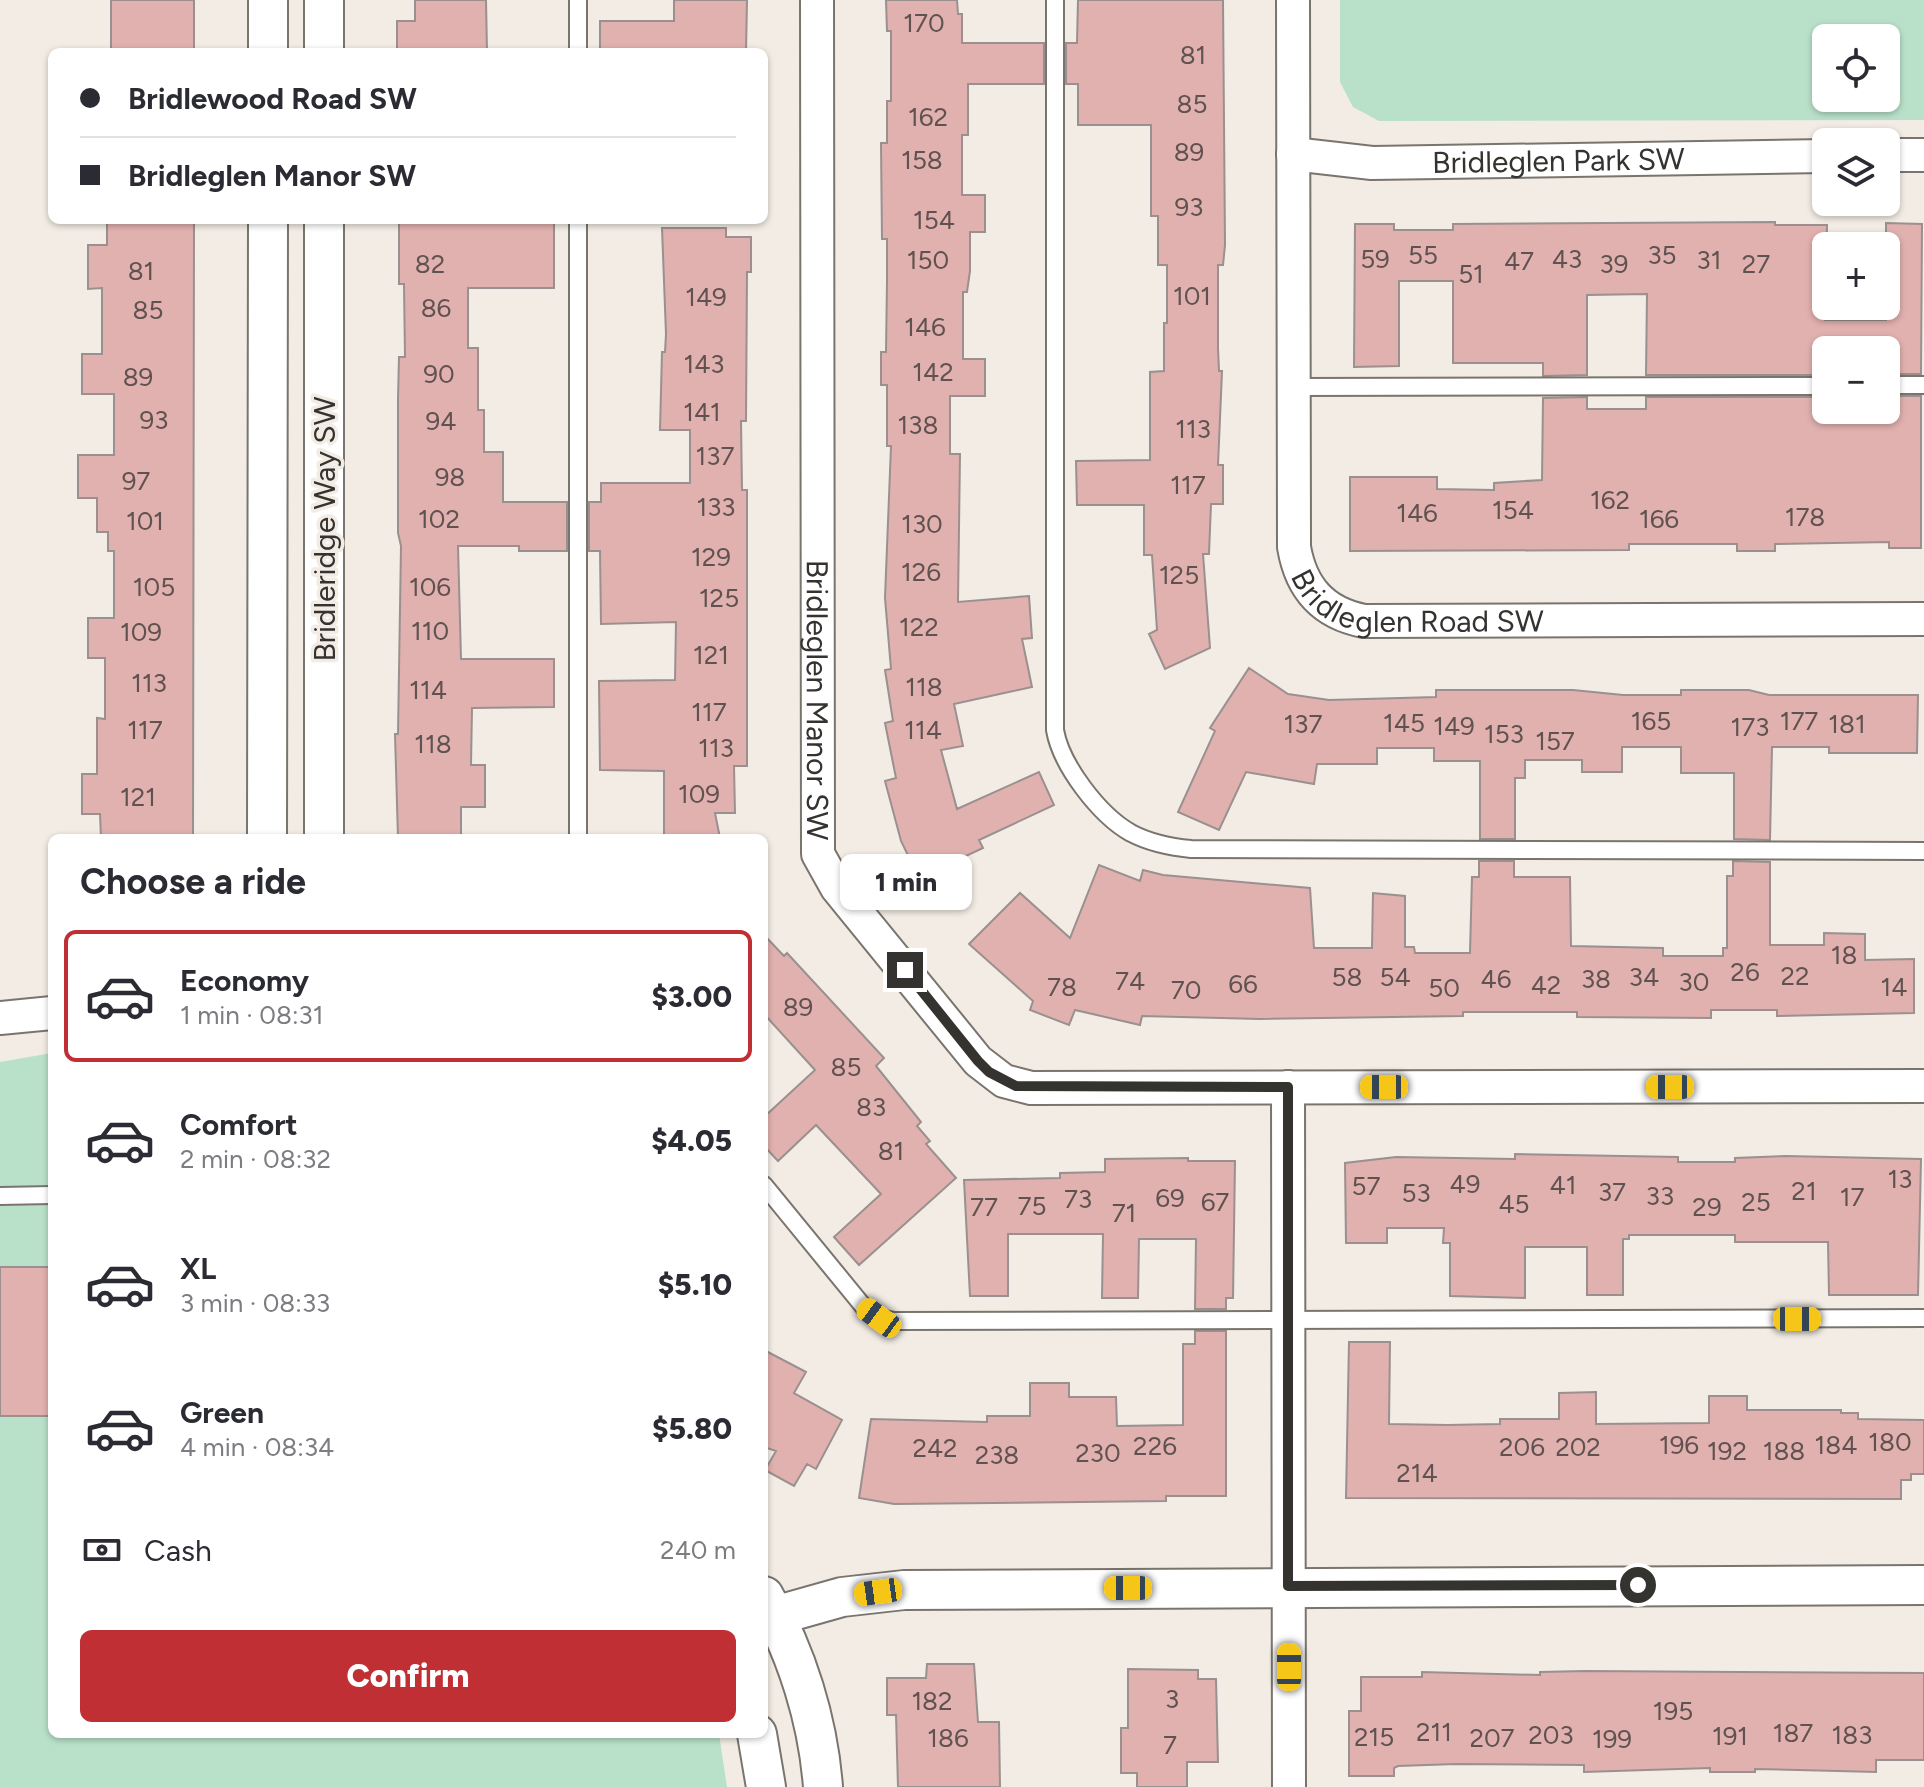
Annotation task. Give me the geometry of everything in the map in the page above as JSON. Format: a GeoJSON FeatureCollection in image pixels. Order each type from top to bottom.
{"type":"FeatureCollection","features":[{"type":"Feature","properties":{"kind":"street"},"geometry":{"type":"LineString","coordinates":[[268,0],[268,48]]}},
{"type":"Feature","properties":{"kind":"street"},"geometry":{"type":"LineString","coordinates":[[324,0],[324,48]]}},
{"type":"Feature","properties":{"kind":"street","name":"Bridleglen Manor SW"},"geometry":{"type":"LineString","coordinates":[[817,0],[818,854],[837,888],[989,1072],[1004,1081],[1031,1088],[1924,1086]]}},
{"type":"Feature","properties":{"kind":"street","name":"Bridleglen Road SW"},"geometry":{"type":"LineString","coordinates":[[1293,0],[1294,547],[1298,569],[1313,594],[1329,609],[1364,621],[1924,619]]}},
{"type":"Feature","properties":{"kind":"street","name":"Bridleglen Park SW"},"geometry":{"type":"LineString","coordinates":[[1293,154],[1372,163],[1812,156]]}},
{"type":"Feature","properties":{"kind":"street"},"geometry":{"type":"LineString","coordinates":[[1900,155],[1924,155]]}},
{"type":"Feature","properties":{"kind":"street","name":"Bridleridge Way SW"},"geometry":{"type":"LineString","coordinates":[[267,834],[268,224]]}},
{"type":"Feature","properties":{"kind":"street","name":"Bridleridge Way SW"},"geometry":{"type":"LineString","coordinates":[[324,224],[324,834]]}},
{"type":"Feature","properties":{"kind":"street"},"geometry":{"type":"LineString","coordinates":[[267,477],[324,477]]}},
{"type":"Feature","properties":{"kind":"street"},"geometry":{"type":"LineString","coordinates":[[0,1018],[48,1013]]}},
{"type":"Feature","properties":{"kind":"street"},"geometry":{"type":"LineString","coordinates":[[1288,1087],[1289,1787]]}},
{"type":"Feature","properties":{"kind":"street"},"geometry":{"type":"LineString","coordinates":[[823,1787],[812,1719],[768,1610],[904,1590],[1924,1585]]}},
{"type":"Feature","properties":{"kind":"street"},"geometry":{"type":"LineString","coordinates":[[758,1738],[766,1787]]}},
{"type":"Feature","properties":{"kind":"lane"},"geometry":{"type":"LineString","coordinates":[[578,0],[578,48]]}},
{"type":"Feature","properties":{"kind":"lane"},"geometry":{"type":"LineString","coordinates":[[1055,0],[1055,730],[1064,761],[1092,797],[1128,831],[1163,846],[1191,849],[1924,851]]}},
{"type":"Feature","properties":{"kind":"lane"},"geometry":{"type":"LineString","coordinates":[[578,224],[578,834]]}},
{"type":"Feature","properties":{"kind":"lane"},"geometry":{"type":"LineString","coordinates":[[1900,385],[1924,385]]}},
{"type":"Feature","properties":{"kind":"lane"},"geometry":{"type":"LineString","coordinates":[[1294,387],[1812,386]]}},
{"type":"Feature","properties":{"kind":"lane"},"geometry":{"type":"LineString","coordinates":[[768,1190],[863,1306],[879,1318],[915,1322],[1924,1318]]}},
{"type":"Feature","properties":{"kind":"lane"},"geometry":{"type":"LineString","coordinates":[[0,1196],[48,1195]]}},
{"type":"Feature","properties":{"kind":"green space"},"geometry":{"type":"Polygon","coordinates":[[[1340,0],[1924,0],[1924,120],[1379,121],[1353,107],[1340,82],[1340,0]]]}},
{"type":"Feature","properties":{"kind":"green space"},"geometry":{"type":"Polygon","coordinates":[[[48,1054],[48,1738],[720,1738],[727,1787],[0,1787],[0,1062],[48,1054]]]}},
{"type":"Feature","properties":{"kind":"building"},"geometry":{"type":"Polygon","coordinates":[[[111,0],[194,0],[194,48],[111,48],[111,0]]]}},
{"type":"Feature","properties":{"kind":"building"},"geometry":{"type":"Polygon","coordinates":[[[415,0],[486,0],[487,48],[397,48],[397,21],[415,21],[415,0]]]}},
{"type":"Feature","properties":{"kind":"building"},"geometry":{"type":"Polygon","coordinates":[[[674,0],[747,0],[746,48],[600,48],[600,21],[674,21],[674,0]]]}},
{"type":"Feature","properties":{"kind":"building"},"geometry":{"type":"Polygon","coordinates":[[[886,0],[957,0],[958,14],[962,14],[962,43],[1044,43],[1044,84],[968,84],[968,135],[962,135],[962,195],[985,195],[985,232],[970,232],[970,271],[967,292],[963,292],[963,359],[985,359],[985,396],[950,396],[950,454],[960,454],[958,602],[1029,596],[1032,638],[1022,639],[1032,687],[954,704],[963,746],[941,750],[957,809],[1039,772],[1054,805],[979,840],[983,848],[919,878],[901,841],[885,781],[896,778],[885,723],[893,721],[885,670],[891,669],[885,598],[891,446],[887,446],[887,385],[881,385],[881,352],[886,352],[887,239],[882,239],[881,143],[887,143],[887,101],[891,101],[891,31],[887,31],[886,0]]]}},
{"type":"Feature","properties":{"kind":"building"},"geometry":{"type":"Polygon","coordinates":[[[1078,0],[1223,0],[1225,245],[1223,265],[1218,265],[1218,348],[1219,371],[1222,371],[1218,465],[1223,465],[1223,504],[1211,504],[1209,554],[1203,554],[1210,648],[1165,669],[1149,634],[1157,630],[1152,555],[1144,555],[1144,505],[1077,505],[1076,461],[1150,460],[1150,372],[1164,371],[1164,323],[1167,323],[1167,265],[1158,265],[1158,216],[1151,216],[1151,125],[1078,125],[1078,84],[1066,84],[1066,43],[1077,43],[1078,0]]]}},
{"type":"Feature","properties":{"kind":"building"},"geometry":{"type":"Polygon","coordinates":[[[1775,222],[1775,225],[1827,225],[1827,232],[1812,232],[1812,320],[1900,320],[1900,232],[1886,232],[1886,223],[1922,224],[1921,374],[1900,374],[1900,336],[1812,336],[1812,375],[1646,375],[1647,294],[1587,295],[1587,375],[1543,376],[1543,363],[1453,363],[1453,281],[1399,281],[1399,366],[1354,367],[1355,224],[1394,224],[1394,230],[1453,230],[1453,224],[1775,222]]]}},
{"type":"Feature","properties":{"kind":"building"},"geometry":{"type":"Polygon","coordinates":[[[107,224],[194,224],[193,834],[101,834],[100,814],[82,814],[82,774],[97,774],[97,718],[105,719],[105,658],[88,658],[88,618],[114,618],[114,551],[108,551],[108,532],[97,532],[97,498],[78,498],[78,455],[114,455],[114,394],[82,394],[82,354],[102,354],[102,288],[88,289],[88,245],[107,245],[107,224]]]}},
{"type":"Feature","properties":{"kind":"building"},"geometry":{"type":"Polygon","coordinates":[[[399,224],[554,224],[554,288],[468,288],[468,348],[478,348],[478,410],[484,410],[484,452],[503,452],[503,502],[567,502],[567,551],[519,551],[519,546],[458,546],[461,659],[554,659],[554,707],[472,708],[471,765],[485,765],[485,807],[461,807],[461,834],[398,834],[395,734],[398,734],[401,546],[398,533],[398,399],[399,357],[405,357],[404,284],[399,284],[399,224]]]}},
{"type":"Feature","properties":{"kind":"building"},"geometry":{"type":"Polygon","coordinates":[[[662,228],[726,228],[726,237],[751,237],[751,272],[747,272],[746,421],[741,421],[742,490],[747,490],[747,766],[734,766],[735,813],[715,813],[719,834],[664,834],[664,771],[600,770],[599,681],[675,680],[676,622],[601,624],[600,551],[589,551],[589,502],[601,502],[601,483],[690,483],[690,430],[660,430],[662,352],[665,352],[662,228]]]}},
{"type":"Feature","properties":{"kind":"building"},"geometry":{"type":"Polygon","coordinates":[[[1900,396],[1921,396],[1921,548],[1889,548],[1889,542],[1775,544],[1775,551],[1737,551],[1737,544],[1629,544],[1629,550],[1350,551],[1350,477],[1437,477],[1437,489],[1494,490],[1494,483],[1542,480],[1543,398],[1587,397],[1587,409],[1646,409],[1646,397],[1812,397],[1812,424],[1900,424],[1900,396]]]}},
{"type":"Feature","properties":{"kind":"building"},"geometry":{"type":"Polygon","coordinates":[[[1249,668],[1288,694],[1329,700],[1436,697],[1436,690],[1573,690],[1623,695],[1681,695],[1681,690],[1749,690],[1769,695],[1918,695],[1917,753],[1829,753],[1829,747],[1772,747],[1770,840],[1734,839],[1734,773],[1681,773],[1681,747],[1622,747],[1622,772],[1582,772],[1582,760],[1525,760],[1525,778],[1515,778],[1515,839],[1480,839],[1480,761],[1434,761],[1434,748],[1377,748],[1377,764],[1317,764],[1314,784],[1246,772],[1219,830],[1178,812],[1215,731],[1210,728],[1249,668]]]}},
{"type":"Feature","properties":{"kind":"building"},"geometry":{"type":"Polygon","coordinates":[[[1479,861],[1514,861],[1514,877],[1570,877],[1571,946],[1663,948],[1663,956],[1723,956],[1723,948],[1727,948],[1727,876],[1733,876],[1733,861],[1770,862],[1770,945],[1824,945],[1824,933],[1865,934],[1865,960],[1914,959],[1914,1013],[1777,1016],[1777,1010],[1711,1010],[1711,1018],[1577,1017],[1577,1012],[1463,1012],[1463,1016],[1260,1019],[1142,1016],[1140,1025],[1075,1010],[1069,1025],[1030,1010],[1033,1001],[969,944],[1020,893],[1070,938],[1099,865],[1140,881],[1143,870],[1163,875],[1310,888],[1314,948],[1372,948],[1373,893],[1405,896],[1405,947],[1414,947],[1415,953],[1470,953],[1472,877],[1479,877],[1479,861]]]}},
{"type":"Feature","properties":{"kind":"building"},"geometry":{"type":"Polygon","coordinates":[[[768,939],[784,956],[787,953],[884,1058],[876,1066],[921,1122],[917,1126],[930,1141],[926,1144],[956,1178],[859,1265],[834,1237],[881,1194],[816,1125],[778,1161],[768,1150],[768,1113],[815,1070],[768,1018],[768,939]]]}},
{"type":"Feature","properties":{"kind":"building"},"geometry":{"type":"Polygon","coordinates":[[[1515,1154],[1678,1157],[1678,1162],[1735,1162],[1735,1158],[1786,1156],[1921,1159],[1918,1295],[1829,1295],[1828,1242],[1735,1242],[1735,1235],[1629,1235],[1629,1239],[1623,1239],[1623,1295],[1587,1295],[1587,1247],[1525,1247],[1525,1298],[1450,1296],[1450,1243],[1443,1243],[1444,1228],[1387,1228],[1387,1243],[1346,1243],[1345,1163],[1396,1157],[1515,1159],[1515,1154]]]}},
{"type":"Feature","properties":{"kind":"building"},"geometry":{"type":"Polygon","coordinates":[[[1188,1158],[1188,1161],[1235,1161],[1233,1298],[1226,1298],[1226,1309],[1195,1309],[1196,1239],[1139,1239],[1138,1298],[1102,1298],[1103,1234],[1008,1234],[1008,1296],[970,1296],[964,1180],[1060,1178],[1060,1173],[1105,1172],[1105,1159],[1188,1158]]]}},
{"type":"Feature","properties":{"kind":"building"},"geometry":{"type":"Polygon","coordinates":[[[0,1267],[48,1267],[48,1416],[0,1416],[0,1267]]]}},
{"type":"Feature","properties":{"kind":"building"},"geometry":{"type":"Polygon","coordinates":[[[1195,1331],[1226,1331],[1226,1496],[1166,1496],[1166,1501],[894,1504],[859,1498],[871,1419],[987,1422],[987,1416],[1030,1416],[1030,1383],[1069,1383],[1069,1397],[1116,1397],[1117,1426],[1183,1425],[1183,1344],[1195,1344],[1195,1331]]]}},
{"type":"Feature","properties":{"kind":"building"},"geometry":{"type":"Polygon","coordinates":[[[1349,1342],[1390,1342],[1389,1424],[1500,1424],[1500,1419],[1559,1419],[1559,1393],[1596,1392],[1596,1424],[1709,1423],[1709,1396],[1747,1396],[1747,1410],[1841,1410],[1841,1413],[1858,1413],[1858,1419],[1924,1420],[1924,1474],[1911,1474],[1911,1480],[1901,1480],[1901,1499],[1346,1498],[1349,1342]]]}},
{"type":"Feature","properties":{"kind":"building"},"geometry":{"type":"Polygon","coordinates":[[[768,1352],[806,1372],[794,1393],[842,1420],[816,1469],[807,1464],[794,1486],[768,1472],[768,1465],[776,1451],[768,1448],[768,1352]]]}},
{"type":"Feature","properties":{"kind":"building"},"geometry":{"type":"Polygon","coordinates":[[[927,1664],[974,1664],[978,1722],[999,1722],[1000,1787],[898,1787],[896,1715],[887,1715],[887,1678],[926,1678],[927,1664]]]}},
{"type":"Feature","properties":{"kind":"building"},"geometry":{"type":"Polygon","coordinates":[[[1128,1669],[1198,1670],[1198,1679],[1216,1679],[1218,1762],[1187,1762],[1187,1787],[1137,1787],[1137,1773],[1121,1773],[1121,1728],[1128,1728],[1128,1669]]]}},
{"type":"Feature","properties":{"kind":"building"},"geometry":{"type":"Polygon","coordinates":[[[1422,1672],[1540,1675],[1540,1672],[1924,1673],[1924,1760],[1876,1760],[1876,1772],[1755,1769],[1755,1772],[1710,1772],[1710,1768],[1584,1772],[1584,1765],[1456,1764],[1398,1766],[1394,1768],[1394,1776],[1349,1776],[1349,1711],[1361,1711],[1361,1677],[1422,1677],[1422,1672]]]}},
{"type":"Feature","properties":{"kind":"route"},"geometry":{"type":"LineString","coordinates":[[905,970],[978,1061],[989,1072],[1016,1086],[1288,1087],[1288,1586],[1638,1585]]}}]}
